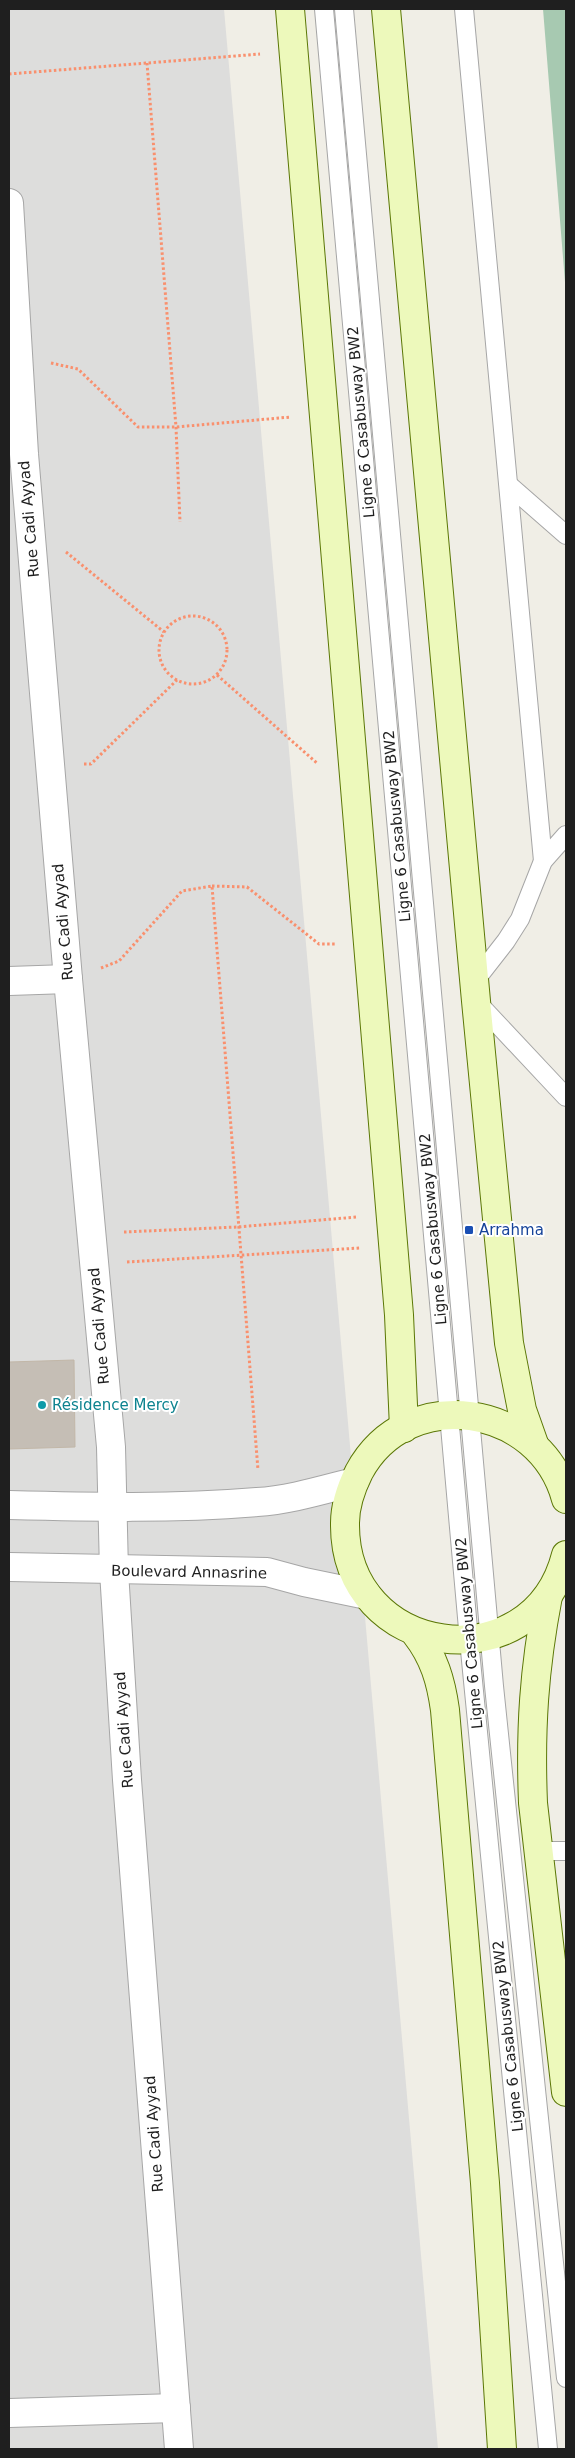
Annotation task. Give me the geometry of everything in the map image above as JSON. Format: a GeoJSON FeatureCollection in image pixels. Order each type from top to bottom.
{"type":"FeatureCollection","features":[{"type":"Feature","properties":{"kind":"main road"},"geometry":{"type":"LineString","coordinates":[[290,9],[393,1246],[402,1362],[404,1428]]}},
{"type":"Feature","properties":{"kind":"main road"},"geometry":{"type":"LineString","coordinates":[[386,9],[475,991],[509,1343],[522,1410],[534,1444]]}},
{"type":"Feature","properties":{"kind":"main road"},"geometry":{"type":"LineString","coordinates":[[548,1596],[521,1620],[479,1638],[452,1641],[416,1634],[388,1618],[367,1595],[348,1560],[345,1541],[347,1501],[354,1482],[374,1451],[404,1428],[426,1419],[460,1415],[494,1420],[515,1430],[534,1444],[557,1473],[566,1499]]}},
{"type":"Feature","properties":{"kind":"main road"},"geometry":{"type":"LineString","coordinates":[[566,1555],[557,1580],[548,1596],[536,1655],[532,1716],[533,1803],[566,2092]]}},
{"type":"Feature","properties":{"kind":"main road"},"geometry":{"type":"LineString","coordinates":[[416,1634],[433,1659],[442,1683],[446,1710],[485,2182],[502,2449]]}},
{"type":"Feature","properties":{"kind":"street","name":"Rue Cadi Ayyad"},"geometry":{"type":"LineString","coordinates":[[9,203],[18,355],[16,454],[32,551],[68,979],[111,1447],[114,1570],[127,1780],[180,2449]]}},
{"type":"Feature","properties":{"kind":"street"},"geometry":{"type":"LineString","coordinates":[[9,981],[68,979]]}},
{"type":"Feature","properties":{"kind":"street"},"geometry":{"type":"LineString","coordinates":[[9,1505],[112,1508],[257,1502],[298,1496],[354,1482]]}},
{"type":"Feature","properties":{"kind":"street","name":"Boulevard Annasrine"},"geometry":{"type":"LineString","coordinates":[[9,1567],[267,1572],[367,1595]]}},
{"type":"Feature","properties":{"kind":"street"},"geometry":{"type":"LineString","coordinates":[[9,2413],[176,2408]]}},
{"type":"Feature","properties":{"kind":"lane","name":"Ligne 6 Casabusway BW2"},"geometry":{"type":"LineString","coordinates":[[324,9],[460,1415]]}},
{"type":"Feature","properties":{"kind":"lane","name":"Ligne 6 Casabusway BW2"},"geometry":{"type":"LineString","coordinates":[[344,9],[460,1415],[548,2449]]}},
{"type":"Feature","properties":{"kind":"lane"},"geometry":{"type":"LineString","coordinates":[[464,9],[510,486],[543,861]]}},
{"type":"Feature","properties":{"kind":"lane"},"geometry":{"type":"LineString","coordinates":[[510,486],[566,536]]}},
{"type":"Feature","properties":{"kind":"lane"},"geometry":{"type":"LineString","coordinates":[[566,835],[543,861],[520,919],[475,991],[566,1097]]}},
{"type":"Feature","properties":{"kind":"lane","name":"Ligne 6 Casabusway BW2"},"geometry":{"type":"LineString","coordinates":[[479,1638],[566,2378]]}},
{"type":"Feature","properties":{"kind":"lane"},"geometry":{"type":"LineString","coordinates":[[539,1851],[566,1851]]}},
{"type":"Feature","properties":{"kind":"path"},"geometry":{"type":"LineString","coordinates":[[9,74],[293,52]]}},
{"type":"Feature","properties":{"kind":"path"},"geometry":{"type":"LineString","coordinates":[[147,63],[176,427],[180,522]]}},
{"type":"Feature","properties":{"kind":"path"},"geometry":{"type":"LineString","coordinates":[[18,355],[78,369],[138,427],[176,427],[324,414]]}},
{"type":"Feature","properties":{"kind":"path"},"geometry":{"type":"LineString","coordinates":[[32,551],[68,552],[164,632]]}},
{"type":"Feature","properties":{"kind":"path"},"geometry":{"type":"LineString","coordinates":[[191,616],[208,619],[220,630],[227,645],[226,661],[217,675],[203,684],[186,684],[171,677],[161,664],[158,648],[164,632],[176,620],[191,616]]}},
{"type":"Feature","properties":{"kind":"path"},"geometry":{"type":"LineString","coordinates":[[217,675],[330,774],[354,773]]}},
{"type":"Feature","properties":{"kind":"path"},"geometry":{"type":"LineString","coordinates":[[50,766],[92,764],[177,680]]}},
{"type":"Feature","properties":{"kind":"path"},"geometry":{"type":"LineString","coordinates":[[68,979],[119,961],[182,892],[212,886],[248,887],[319,944],[368,944]]}},
{"type":"Feature","properties":{"kind":"path"},"geometry":{"type":"LineString","coordinates":[[212,886],[237,1227],[258,1471]]}},
{"type":"Feature","properties":{"kind":"path"},"geometry":{"type":"LineString","coordinates":[[91,1233],[237,1227],[390,1214]]}},
{"type":"Feature","properties":{"kind":"path"},"geometry":{"type":"LineString","coordinates":[[94,1264],[393,1246]]}},
{"type":"Feature","properties":{"kind":"shaded area"},"geometry":{"type":"Polygon","coordinates":[[[9,9],[224,9],[438,2449],[9,2449],[9,9]]]}},
{"type":"Feature","properties":{"kind":"green space"},"geometry":{"type":"Polygon","coordinates":[[[543,9],[566,9],[566,302],[565,282],[543,9]]]}},
{"type":"Feature","properties":{"kind":"building","name":"Résidence Mercy"},"geometry":{"type":"Polygon","coordinates":[[[74,1360],[75,1447],[9,1449],[9,1362],[74,1360]]]}},
{"type":"Feature","properties":{"kind":"place","name":"Arrahma"},"geometry":{"type":"Point","coordinates":[469,1230]}},
{"type":"Feature","properties":{"kind":"place","name":"Résidence Mercy"},"geometry":{"type":"Point","coordinates":[42,1405]}}]}
